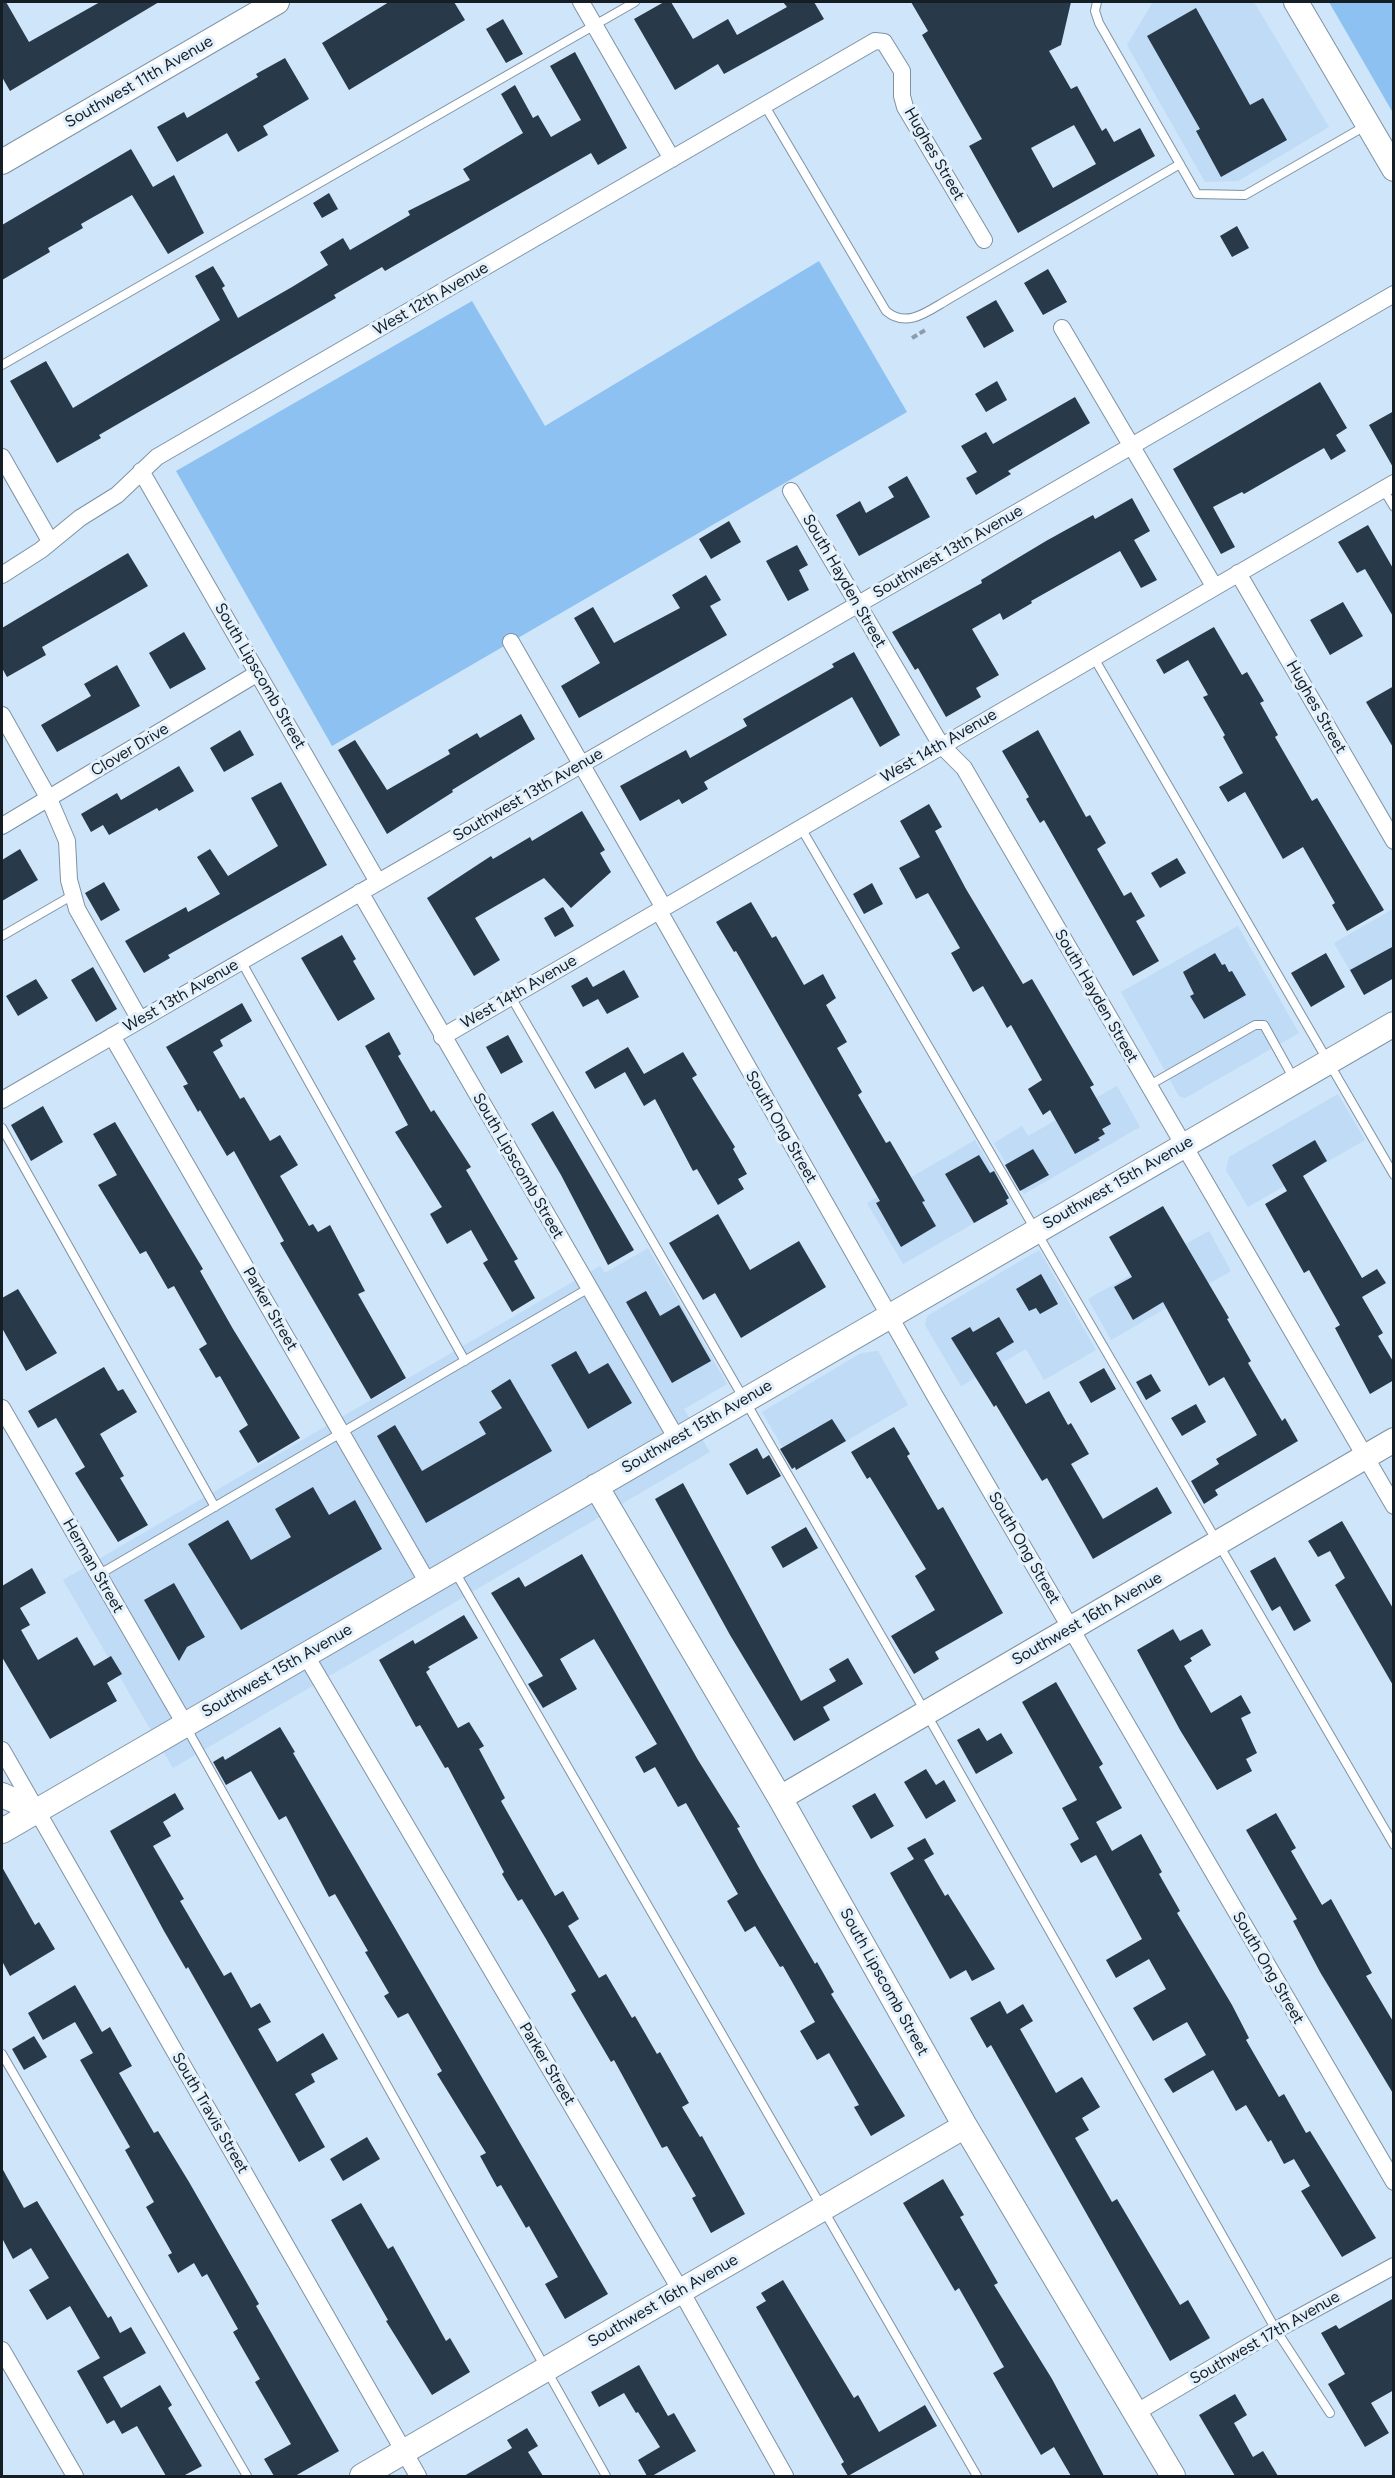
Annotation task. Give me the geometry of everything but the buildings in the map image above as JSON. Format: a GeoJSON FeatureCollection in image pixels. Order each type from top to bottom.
{"type":"FeatureCollection","features":[{"type":"Feature","properties":{"kind":"street","name":"Southwest 11th Avenue"},"geometry":{"type":"LineString","coordinates":[[2,162],[277,2]]}},
{"type":"Feature","properties":{"kind":"street"},"geometry":{"type":"LineString","coordinates":[[581,2],[672,159]]}},
{"type":"Feature","properties":{"kind":"street"},"geometry":{"type":"LineString","coordinates":[[1296,2],[1394,169]]}},
{"type":"Feature","properties":{"kind":"street","name":"West 12th Avenue"},"geometry":{"type":"LineString","coordinates":[[2,575],[80,518],[117,495],[157,458],[875,41]]}},
{"type":"Feature","properties":{"kind":"street","name":"Hughes Street"},"geometry":{"type":"LineString","coordinates":[[875,41],[884,42],[899,66],[905,107],[984,240]]}},
{"type":"Feature","properties":{"kind":"street","name":"Southwest 13th Avenue"},"geometry":{"type":"LineString","coordinates":[[360,892],[1394,294]]}},
{"type":"Feature","properties":{"kind":"street"},"geometry":{"type":"LineString","coordinates":[[1062,328],[1214,586]]}},
{"type":"Feature","properties":{"kind":"street"},"geometry":{"type":"LineString","coordinates":[[2,457],[50,541]]}},
{"type":"Feature","properties":{"kind":"street","name":"South Lipscomb Street"},"geometry":{"type":"LineString","coordinates":[[141,471],[378,882]]}},
{"type":"Feature","properties":{"kind":"street"},"geometry":{"type":"LineString","coordinates":[[1238,573],[1388,486]]}},
{"type":"Feature","properties":{"kind":"street","name":"South Hayden Street"},"geometry":{"type":"LineString","coordinates":[[791,491],[941,745],[963,768],[1394,1506]]}},
{"type":"Feature","properties":{"kind":"street","name":"Hughes Street"},"geometry":{"type":"LineString","coordinates":[[1238,573],[1394,841]]}},
{"type":"Feature","properties":{"kind":"street","name":"West 14th Avenue"},"geometry":{"type":"LineString","coordinates":[[442,1037],[1238,573]]}},
{"type":"Feature","properties":{"kind":"street","name":"South Ong Street"},"geometry":{"type":"LineString","coordinates":[[511,642],[582,764],[889,1316],[1394,2182]]}},
{"type":"Feature","properties":{"kind":"street","name":"Clover Drive"},"geometry":{"type":"LineString","coordinates":[[2,826],[258,673]]}},
{"type":"Feature","properties":{"kind":"street"},"geometry":{"type":"LineString","coordinates":[[2,715],[49,799],[67,841],[69,880],[87,927],[140,1020]]}},
{"type":"Feature","properties":{"kind":"street","name":"South Lipscomb Street"},"geometry":{"type":"LineString","coordinates":[[360,892],[677,1439]]}},
{"type":"Feature","properties":{"kind":"street","name":"West 13th Avenue"},"geometry":{"type":"LineString","coordinates":[[2,1100],[360,892]]}},
{"type":"Feature","properties":{"kind":"street","name":"Southwest 15th Avenue"},"geometry":{"type":"LineString","coordinates":[[2,1831],[1394,1024]]}},
{"type":"Feature","properties":{"kind":"street","name":"Parker Street"},"geometry":{"type":"LineString","coordinates":[[112,1036],[428,1583]]}},
{"type":"Feature","properties":{"kind":"street","name":"Herman Street"},"geometry":{"type":"LineString","coordinates":[[2,1408],[185,1724]]}},
{"type":"Feature","properties":{"kind":"street","name":"Southwest 16th Avenue"},"geometry":{"type":"LineString","coordinates":[[780,1798],[1394,1440]]}},
{"type":"Feature","properties":{"kind":"street","name":"South Lipscomb Street"},"geometry":{"type":"LineString","coordinates":[[596,1486],[780,1798],[965,2126],[1173,2476]]}},
{"type":"Feature","properties":{"kind":"street","name":"Parker Street"},"geometry":{"type":"LineString","coordinates":[[305,1654],[681,2291],[785,2476]]}},
{"type":"Feature","properties":{"kind":"street","name":"South Travis Street"},"geometry":{"type":"LineString","coordinates":[[2,1750],[418,2476]]}},
{"type":"Feature","properties":{"kind":"street"},"geometry":{"type":"LineString","coordinates":[[2,1795],[37,1811]]}},
{"type":"Feature","properties":{"kind":"street"},"geometry":{"type":"LineString","coordinates":[[2,1808],[37,1811]]}},
{"type":"Feature","properties":{"kind":"street","name":"Southwest 16th Avenue"},"geometry":{"type":"LineString","coordinates":[[362,2476],[965,2126]]}},
{"type":"Feature","properties":{"kind":"street","name":"Southwest 17th Avenue"},"geometry":{"type":"LineString","coordinates":[[1137,2412],[1276,2330],[1394,2266]]}},
{"type":"Feature","properties":{"kind":"street"},"geometry":{"type":"LineString","coordinates":[[2,2350],[75,2476]]}},
{"type":"Feature","properties":{"kind":"lane"},"geometry":{"type":"LineString","coordinates":[[2,365],[635,2]]}},
{"type":"Feature","properties":{"kind":"lane"},"geometry":{"type":"LineString","coordinates":[[1097,2],[1095,11],[1099,23],[1197,194],[1245,195],[1368,125]]}},
{"type":"Feature","properties":{"kind":"lane"},"geometry":{"type":"LineString","coordinates":[[765,106],[886,311],[894,318],[904,321],[941,303],[1180,164]]}},
{"type":"Feature","properties":{"kind":"lane"},"geometry":{"type":"LineString","coordinates":[[1388,486],[1394,507]]}},
{"type":"Feature","properties":{"kind":"lane"},"geometry":{"type":"LineString","coordinates":[[1094,658],[1394,1175]]}},
{"type":"Feature","properties":{"kind":"lane"},"geometry":{"type":"LineString","coordinates":[[801,827],[1394,1845]]}},
{"type":"Feature","properties":{"kind":"lane"},"geometry":{"type":"LineString","coordinates":[[2,936],[73,895]]}},
{"type":"Feature","properties":{"kind":"lane"},"geometry":{"type":"LineString","coordinates":[[241,961],[465,1361]]}},
{"type":"Feature","properties":{"kind":"lane"},"geometry":{"type":"LineString","coordinates":[[511,997],[926,1713],[1276,2330],[1330,2413]]}},
{"type":"Feature","properties":{"kind":"lane"},"geometry":{"type":"LineString","coordinates":[[1148,1086],[1255,1025],[1264,1025],[1295,1081]]}},
{"type":"Feature","properties":{"kind":"lane"},"geometry":{"type":"LineString","coordinates":[[2,1128],[215,1506]]}},
{"type":"Feature","properties":{"kind":"lane"},"geometry":{"type":"LineString","coordinates":[[98,1575],[589,1288]]}},
{"type":"Feature","properties":{"kind":"lane"},"geometry":{"type":"LineString","coordinates":[[453,1569],[977,2476]]}},
{"type":"Feature","properties":{"kind":"lane"},"geometry":{"type":"LineString","coordinates":[[185,1724],[606,2476]]}},
{"type":"Feature","properties":{"kind":"lane"},"geometry":{"type":"LineString","coordinates":[[2,2054],[247,2476]]}},
{"type":"Feature","properties":{"kind":"shaded area"},"geometry":{"type":"Polygon","coordinates":[[[1153,2],[1254,2],[1329,127],[1238,181],[1205,182],[1127,45],[1153,2]]]}},
{"type":"Feature","properties":{"kind":"shaded area"},"geometry":{"type":"Polygon","coordinates":[[[1329,2],[1393,2],[1393,113],[1329,2]]]}},
{"type":"Feature","properties":{"kind":"shaded area"},"geometry":{"type":"Polygon","coordinates":[[[819,261],[907,412],[332,746],[176,471],[472,301],[545,426],[819,261]]]}},
{"type":"Feature","properties":{"kind":"shaded area"},"geometry":{"type":"Polygon","coordinates":[[[1393,909],[1393,978],[1364,995],[1334,943],[1393,909]]]}},
{"type":"Feature","properties":{"kind":"shaded area"},"geometry":{"type":"Polygon","coordinates":[[[1238,926],[1299,1033],[1185,1098],[1179,1096],[1121,992],[1238,926]]]}},
{"type":"Feature","properties":{"kind":"shaded area"},"geometry":{"type":"Polygon","coordinates":[[[1117,1086],[1140,1127],[1024,1194],[994,1143],[1022,1126],[1028,1136],[1117,1086]]]}},
{"type":"Feature","properties":{"kind":"shaded area"},"geometry":{"type":"Polygon","coordinates":[[[1338,1094],[1365,1140],[1248,1207],[1226,1170],[1229,1157],[1338,1094]]]}},
{"type":"Feature","properties":{"kind":"shaded area"},"geometry":{"type":"Polygon","coordinates":[[[975,1140],[1011,1202],[903,1264],[867,1203],[975,1140]]]}},
{"type":"Feature","properties":{"kind":"shaded area"},"geometry":{"type":"Polygon","coordinates":[[[1209,1231],[1231,1271],[1111,1340],[1088,1299],[1209,1231]]]}},
{"type":"Feature","properties":{"kind":"shaded area"},"geometry":{"type":"Polygon","coordinates":[[[648,1248],[727,1384],[684,1409],[710,1452],[173,1768],[63,1580],[600,1266],[605,1273],[648,1248]]]}},
{"type":"Feature","properties":{"kind":"shaded area"},"geometry":{"type":"Polygon","coordinates":[[[1039,1250],[1096,1350],[1044,1380],[1026,1349],[961,1386],[925,1325],[927,1316],[1039,1250]]]}},
{"type":"Feature","properties":{"kind":"shaded area"},"geometry":{"type":"Polygon","coordinates":[[[878,1351],[908,1405],[796,1470],[762,1412],[861,1353],[878,1351]]]}}]}
